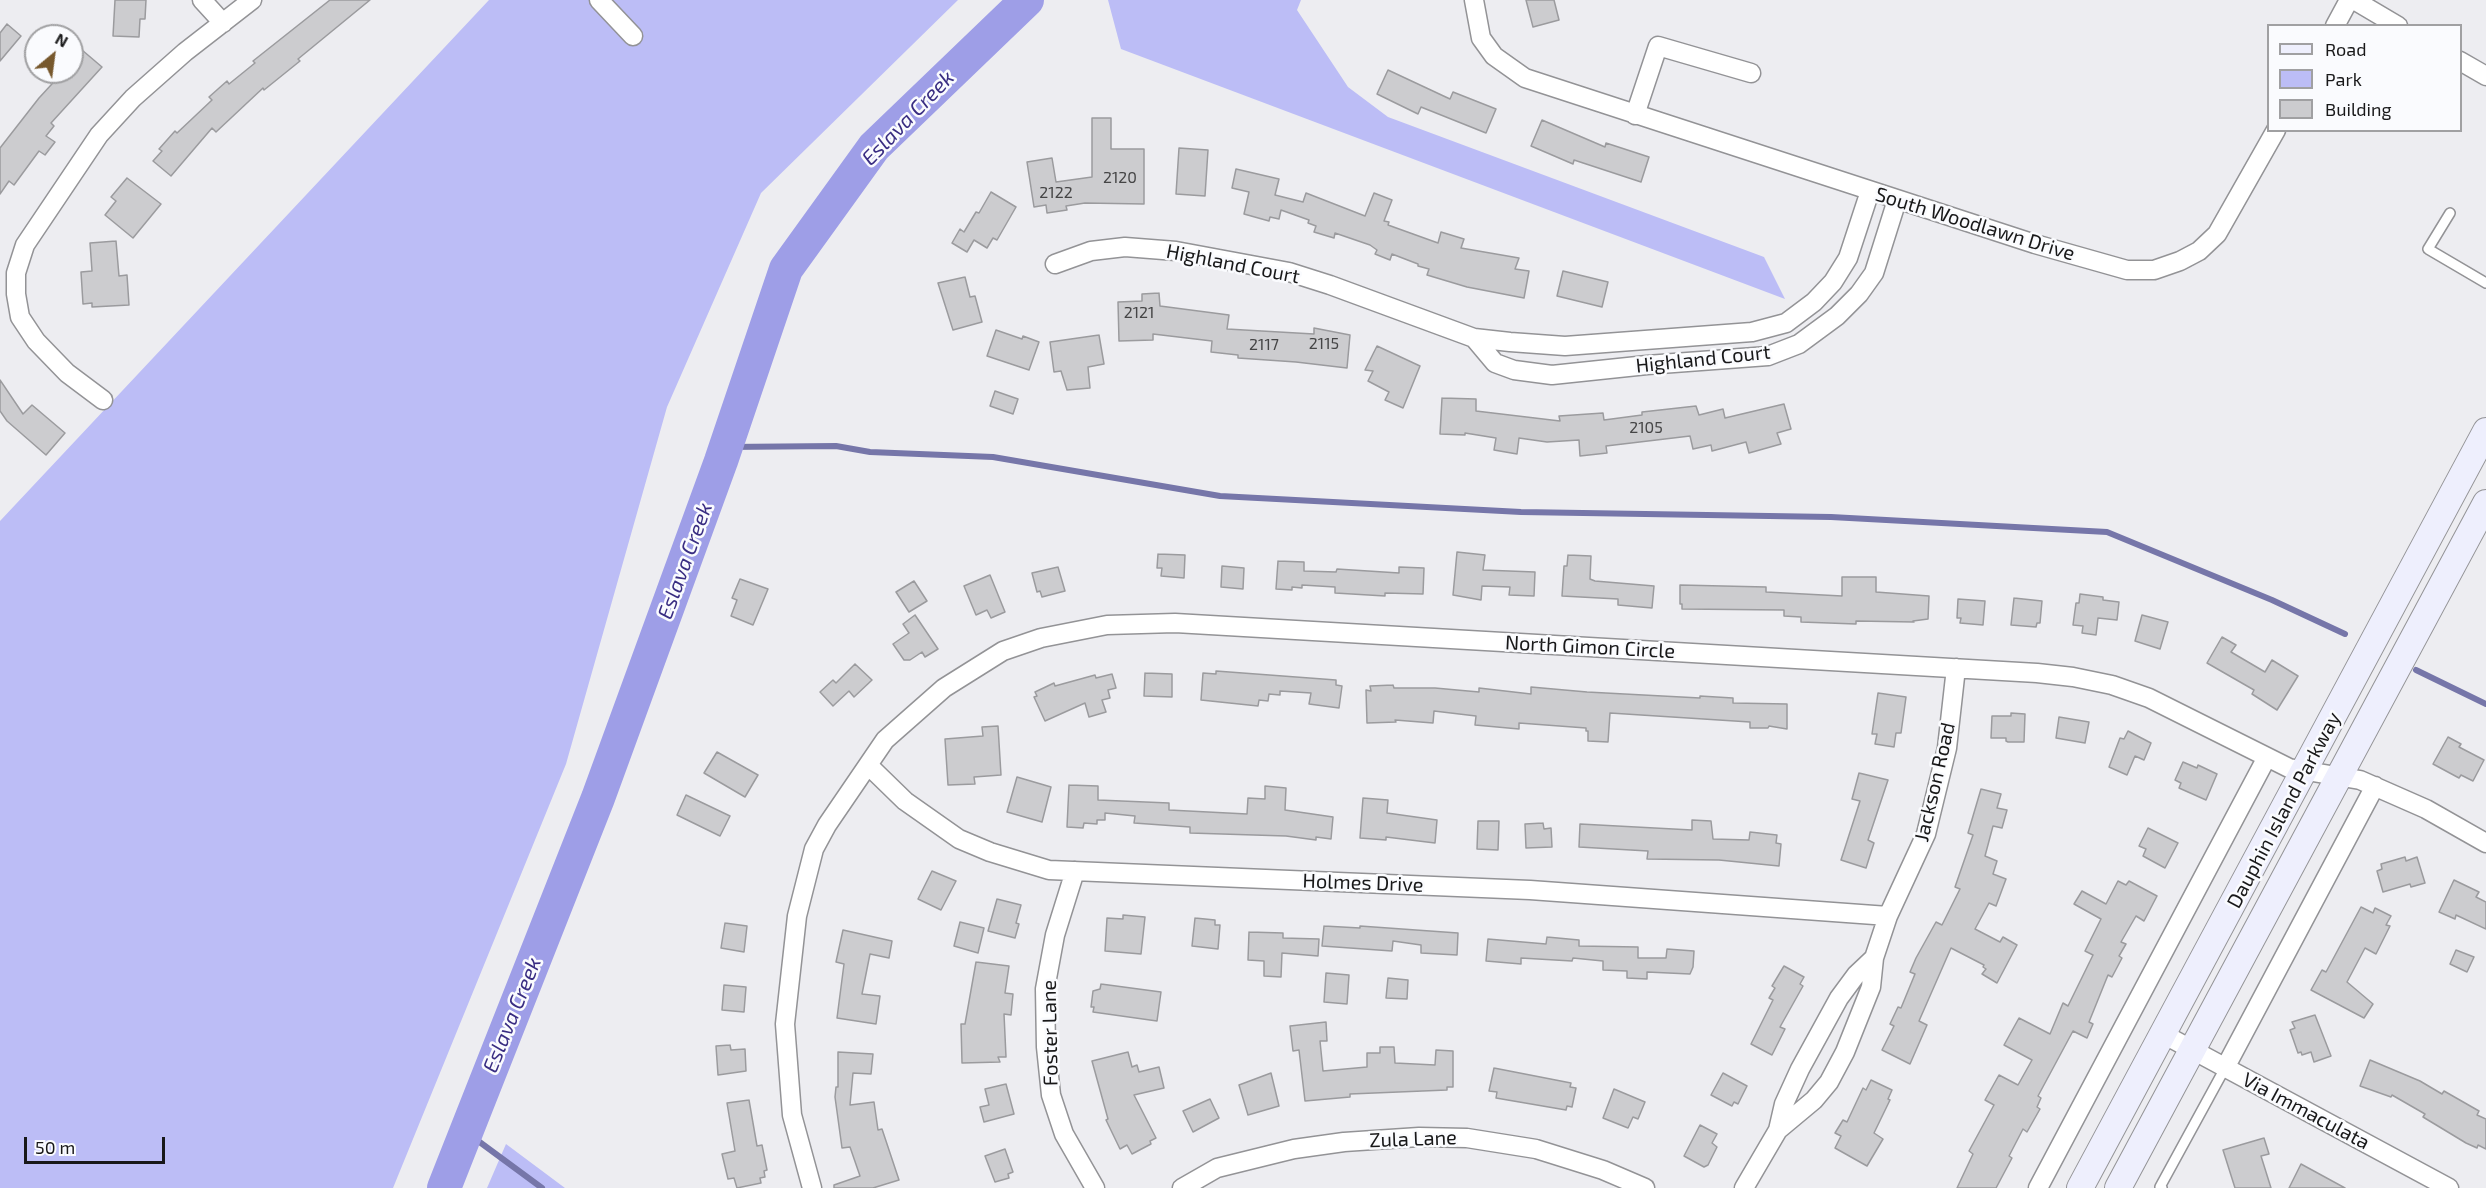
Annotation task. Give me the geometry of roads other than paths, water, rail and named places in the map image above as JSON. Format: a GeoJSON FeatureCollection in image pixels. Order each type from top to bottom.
{"type":"FeatureCollection","features":[{"type":"Feature","properties":{"kind":"main road","name":"Dauphin Island Parkway"},"geometry":{"type":"LineString","coordinates":[[2080,1188],[2486,431]]}},
{"type":"Feature","properties":{"kind":"main road","name":"Dauphin Island Parkway"},"geometry":{"type":"LineString","coordinates":[[2118,1188],[2486,503]]}},
{"type":"Feature","properties":{"kind":"street"},"geometry":{"type":"LineString","coordinates":[[202,0],[223,22]]}},
{"type":"Feature","properties":{"kind":"street"},"geometry":{"type":"LineString","coordinates":[[103,400],[67,373],[36,341],[20,317],[16,273],[25,246],[99,135],[134,98],[185,52],[252,0]]}},
{"type":"Feature","properties":{"kind":"street"},"geometry":{"type":"LineString","coordinates":[[599,0],[633,36]]}},
{"type":"Feature","properties":{"kind":"street","name":"South Woodlawn Drive"},"geometry":{"type":"LineString","coordinates":[[1474,0],[1481,38],[1494,56],[1525,78],[1897,200],[2127,270],[2154,270],[2180,261],[2199,251],[2217,234],[2275,132]]}},
{"type":"Feature","properties":{"kind":"street"},"geometry":{"type":"LineString","coordinates":[[2336,24],[2349,0]]}},
{"type":"Feature","properties":{"kind":"street"},"geometry":{"type":"LineString","coordinates":[[2355,0],[2395,24]]}},
{"type":"Feature","properties":{"kind":"street"},"geometry":{"type":"LineString","coordinates":[[1635,115],[1658,45],[1751,73]]}},
{"type":"Feature","properties":{"kind":"street"},"geometry":{"type":"LineString","coordinates":[[2462,63],[2486,76]]}},
{"type":"Feature","properties":{"kind":"street","name":"Highland Court"},"geometry":{"type":"LineString","coordinates":[[1055,264],[1091,251],[1125,247],[1176,251],[1289,272],[1474,338],[1565,346],[1752,332],[1786,323],[1814,302],[1833,282],[1848,258],[1870,191]]}},
{"type":"Feature","properties":{"kind":"street","name":"Highland Court"},"geometry":{"type":"LineString","coordinates":[[1474,338],[1495,363],[1514,370],[1552,375],[1768,356],[1799,344],[1837,316],[1859,294],[1874,273],[1897,200]]}},
{"type":"Feature","properties":{"kind":"street","name":"North Gimon Circle"},"geometry":{"type":"LineString","coordinates":[[812,1188],[792,1115],[785,1023],[797,916],[814,849],[827,825],[885,740],[944,688],[1003,651],[1041,638],[1107,625],[1175,623],[1956,668],[2073,677],[2112,685],[2149,698],[2289,768],[2361,780],[2426,809],[2486,843]]}},
{"type":"Feature","properties":{"kind":"street","name":"Jackson Road"},"geometry":{"type":"LineString","coordinates":[[1778,1130],[1815,1100],[1829,1082],[1845,1052],[1870,987],[1874,958],[1888,916],[1926,834],[1947,748],[1956,668]]}},
{"type":"Feature","properties":{"kind":"street"},"geometry":{"type":"LineString","coordinates":[[2038,1188],[2267,757]]}},
{"type":"Feature","properties":{"kind":"street","name":"Holmes Drive"},"geometry":{"type":"LineString","coordinates":[[868,765],[905,801],[959,839],[990,852],[1049,870],[1530,890],[1888,916]]}},
{"type":"Feature","properties":{"kind":"street"},"geometry":{"type":"LineString","coordinates":[[2225,1068],[2375,786]]}},
{"type":"Feature","properties":{"kind":"street","name":"Foster Lane"},"geometry":{"type":"LineString","coordinates":[[1075,871],[1055,936],[1045,989],[1046,1047],[1051,1095],[1064,1134],[1095,1188]]}},
{"type":"Feature","properties":{"kind":"street","name":"Jackson Road"},"geometry":{"type":"LineString","coordinates":[[1744,1188],[1778,1130],[1784,1104],[1800,1069],[1839,998],[1856,975],[1874,958]]}},
{"type":"Feature","properties":{"kind":"street","name":"Via Immaculata"},"geometry":{"type":"LineString","coordinates":[[2163,1034],[2449,1188]]}},
{"type":"Feature","properties":{"kind":"street","name":"Zula Lane"},"geometry":{"type":"LineString","coordinates":[[1182,1188],[1217,1168],[1294,1149],[1344,1142],[1419,1137],[1467,1138],[1536,1149],[1603,1170],[1646,1188]]}},
{"type":"Feature","properties":{"kind":"lane"},"geometry":{"type":"LineString","coordinates":[[2450,213],[2428,249],[2486,284]]}},
{"type":"Feature","properties":{"kind":"lane"},"geometry":{"type":"LineString","coordinates":[[2162,1188],[2160,1187],[2225,1068]]}},
{"type":"Feature","properties":{"kind":"waterway","name":"Eslava Creek"},"geometry":{"type":"LineString","coordinates":[[444,1188],[598,798],[721,461],[786,269],[874,147],[1027,0]]}},
{"type":"Feature","properties":{"kind":"waterway"},"geometry":{"type":"LineString","coordinates":[[726,447],[836,446],[870,452],[993,457],[1220,496],[1521,512],[1831,517],[2107,532],[2272,600],[2345,634]]}},
{"type":"Feature","properties":{"kind":"waterway"},"geometry":{"type":"LineString","coordinates":[[2416,670],[2486,704]]}},
{"type":"Feature","properties":{"kind":"waterway"},"geometry":{"type":"LineString","coordinates":[[466,1132],[542,1188]]}}]}
